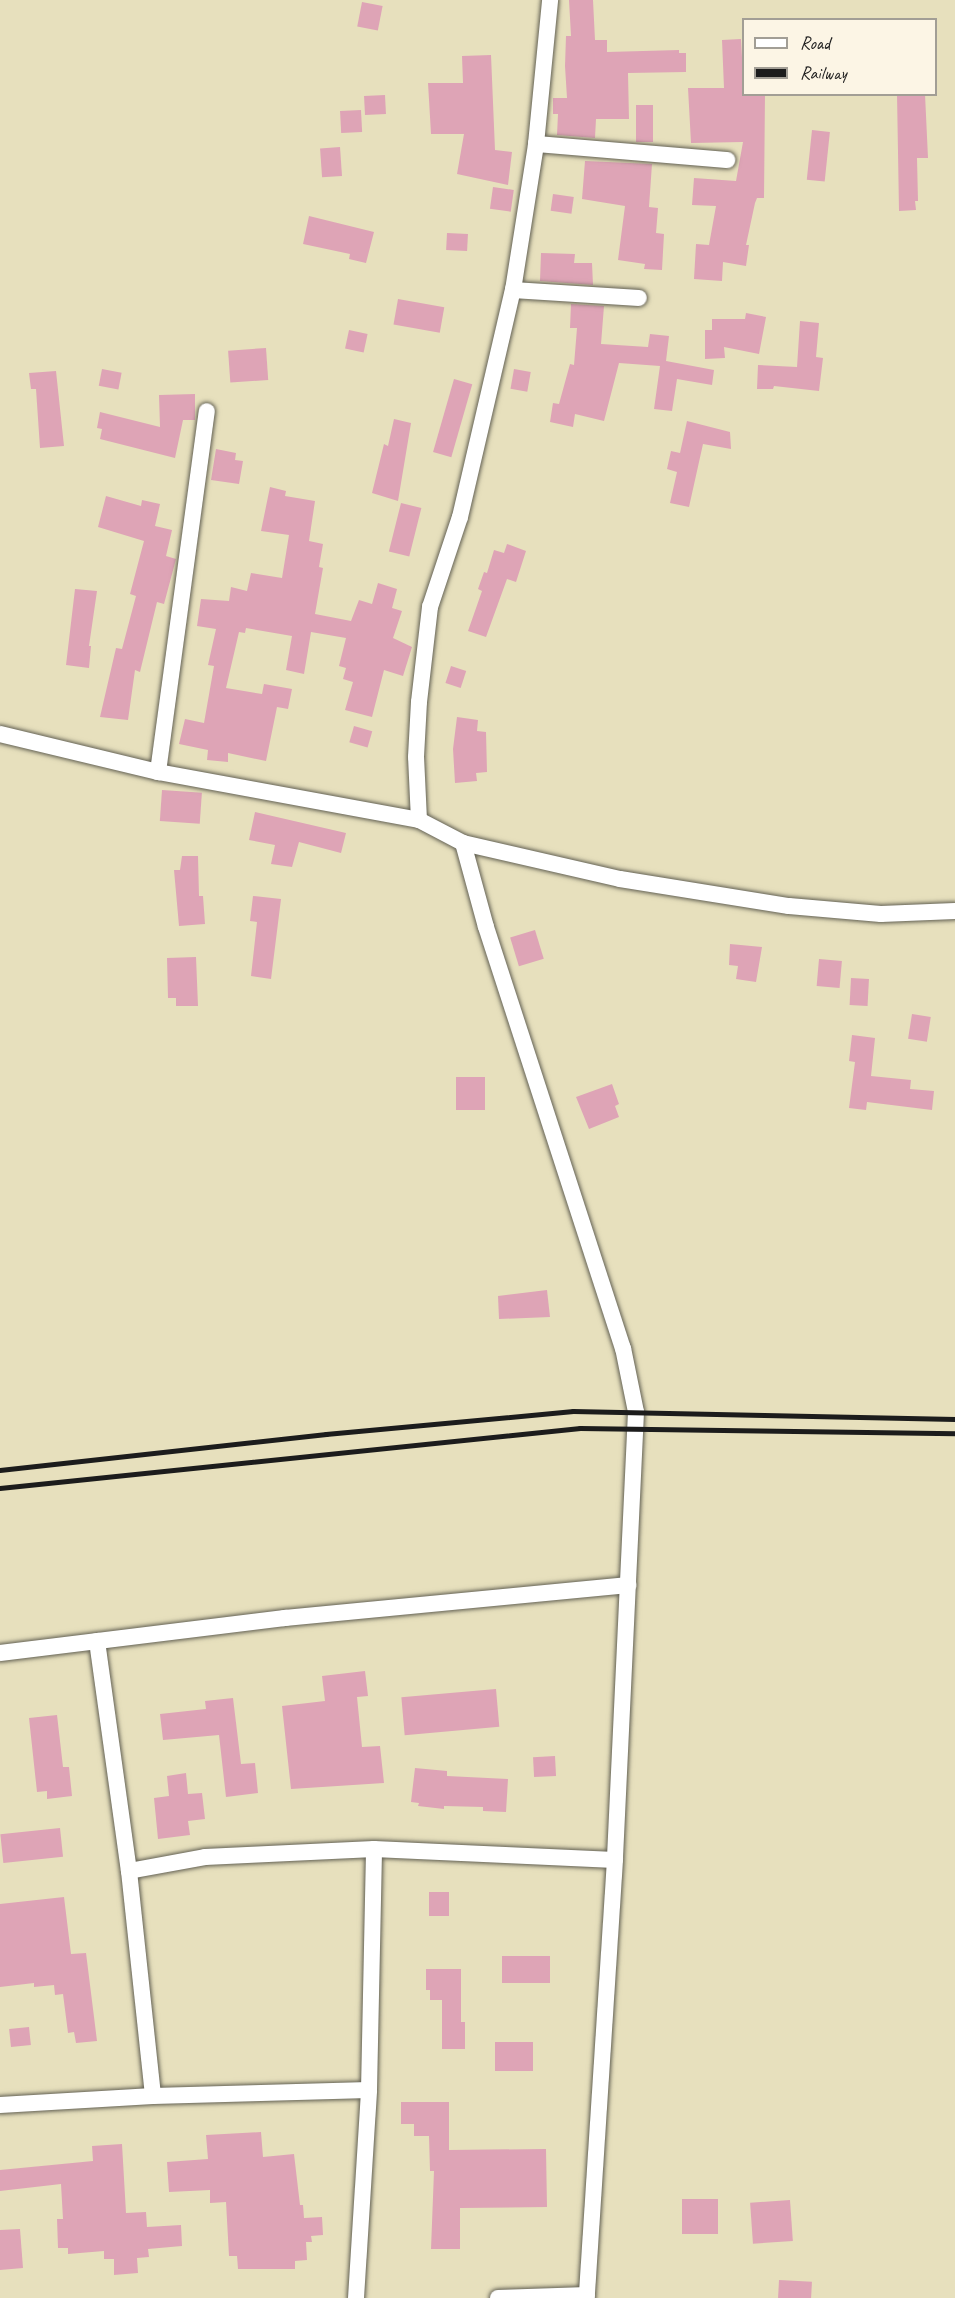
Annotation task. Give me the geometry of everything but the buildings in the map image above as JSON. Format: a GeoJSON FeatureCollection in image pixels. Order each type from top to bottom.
{"type":"FeatureCollection","features":[{"type":"Feature","properties":{"kind":"street"},"geometry":{"type":"LineString","coordinates":[[419,820],[416,757],[418,702],[430,607],[460,517],[513,290],[536,144],[550,0]]}},
{"type":"Feature","properties":{"kind":"street"},"geometry":{"type":"LineString","coordinates":[[536,144],[727,160]]}},
{"type":"Feature","properties":{"kind":"street"},"geometry":{"type":"LineString","coordinates":[[513,290],[639,298]]}},
{"type":"Feature","properties":{"kind":"street"},"geometry":{"type":"LineString","coordinates":[[158,772],[207,411]]}},
{"type":"Feature","properties":{"kind":"street"},"geometry":{"type":"LineString","coordinates":[[0,734],[158,772],[419,820],[463,843],[620,879],[789,906],[881,914],[955,911]]}},
{"type":"Feature","properties":{"kind":"street"},"geometry":{"type":"LineString","coordinates":[[463,843],[486,927],[623,1348],[636,1412],[615,1860],[587,2296],[498,2298]]}},
{"type":"Feature","properties":{"kind":"street"},"geometry":{"type":"LineString","coordinates":[[0,1653],[285,1618],[628,1585]]}},
{"type":"Feature","properties":{"kind":"street"},"geometry":{"type":"LineString","coordinates":[[97,1641],[129,1871],[153,2096]]}},
{"type":"Feature","properties":{"kind":"street"},"geometry":{"type":"LineString","coordinates":[[129,1871],[205,1857],[374,1849],[615,1860]]}},
{"type":"Feature","properties":{"kind":"street"},"geometry":{"type":"LineString","coordinates":[[356,2298],[369,2090],[374,1849]]}},
{"type":"Feature","properties":{"kind":"street"},"geometry":{"type":"LineString","coordinates":[[0,2105],[153,2096],[369,2090]]}},
{"type":"Feature","properties":{"kind":"railway"},"geometry":{"type":"LineString","coordinates":[[0,1470],[326,1434],[573,1411],[955,1419]]}},
{"type":"Feature","properties":{"kind":"railway"},"geometry":{"type":"LineString","coordinates":[[0,1488],[580,1428],[955,1433]]}}]}
